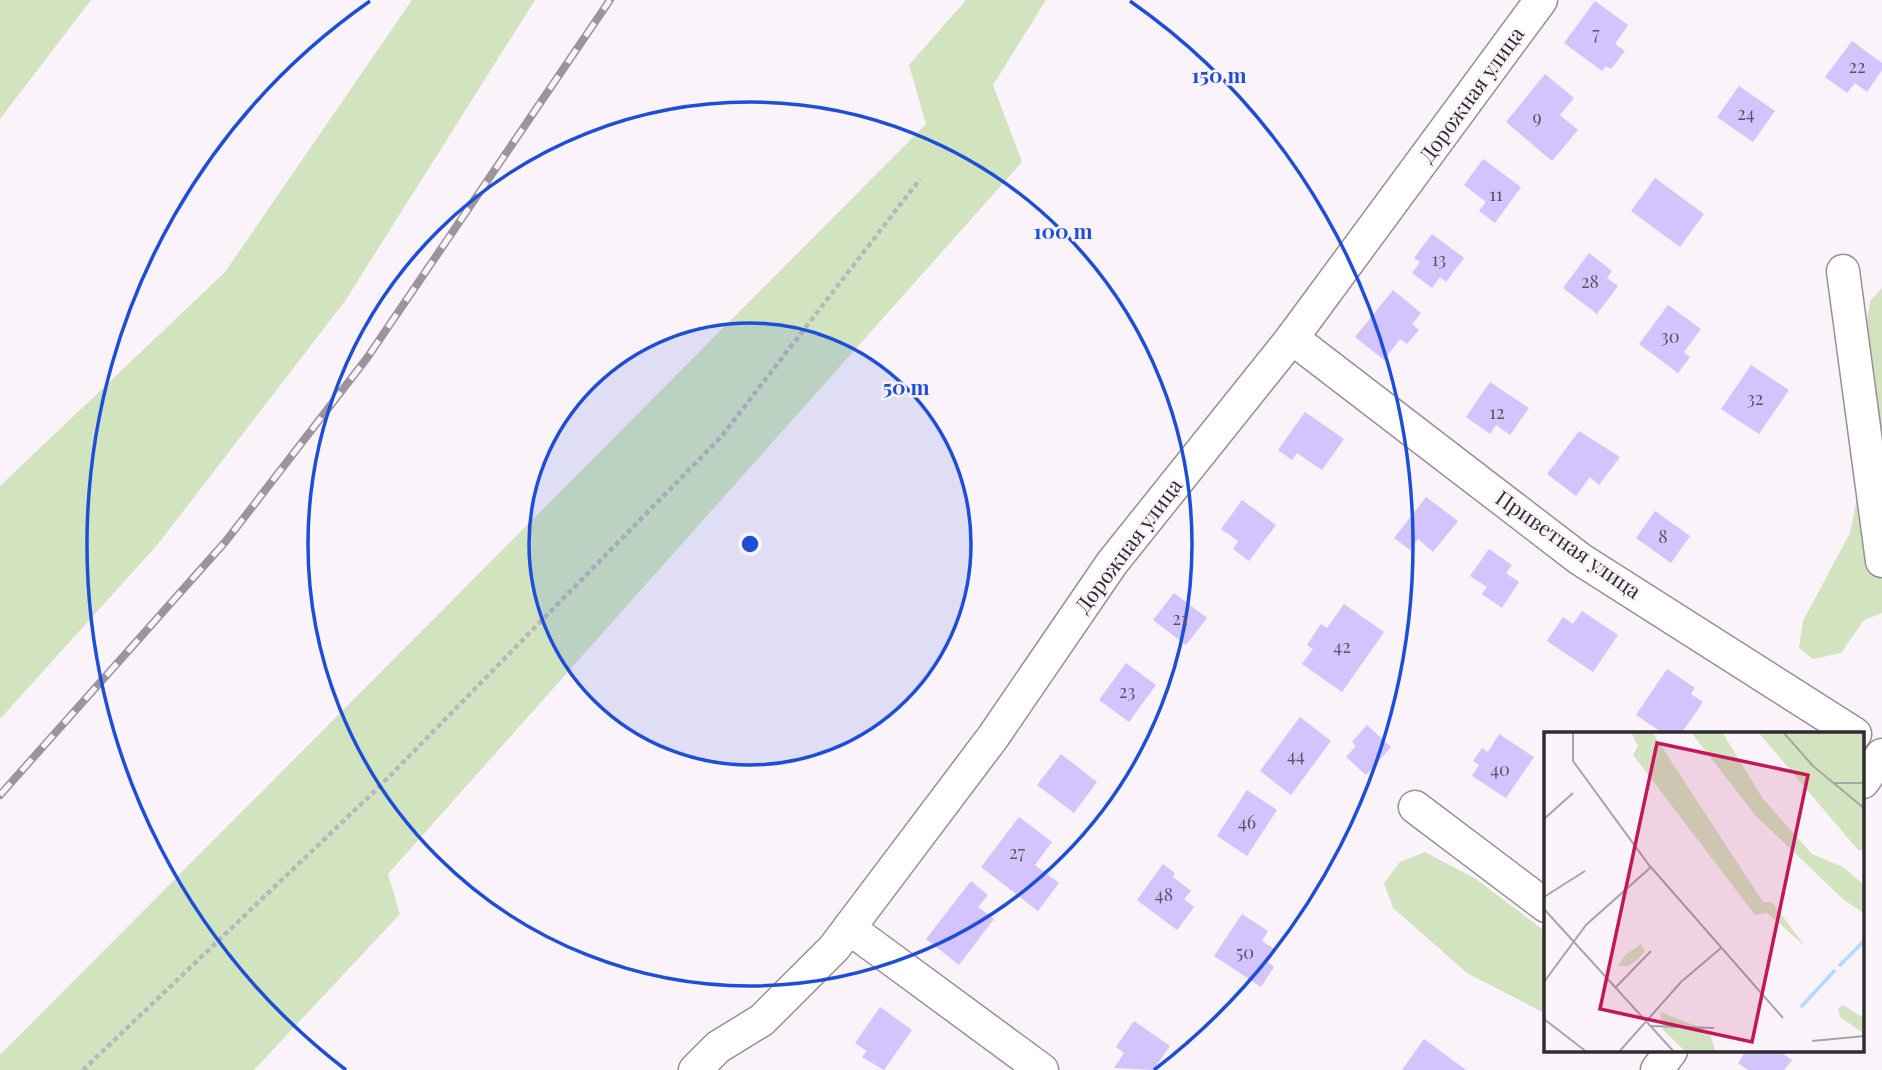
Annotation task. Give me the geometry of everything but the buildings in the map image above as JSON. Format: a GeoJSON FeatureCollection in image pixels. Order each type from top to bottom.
{"type":"FeatureCollection","features":[{"type":"Feature","properties":{"kind":"street","name":"Дорожная улица"},"geometry":{"type":"LineString","coordinates":[[695,1070],[718,1047],[762,1020],[834,948],[993,737],[1112,563],[1292,338],[1541,0]]}},
{"type":"Feature","properties":{"kind":"street"},"geometry":{"type":"LineString","coordinates":[[1843,271],[1882,561]]}},
{"type":"Feature","properties":{"kind":"street","name":"Приветная улица"},"geometry":{"type":"LineString","coordinates":[[1292,338],[1580,559],[1852,732]]}},
{"type":"Feature","properties":{"kind":"street"},"geometry":{"type":"LineString","coordinates":[[1864,740],[1882,753],[1864,780]]}},
{"type":"Feature","properties":{"kind":"street"},"geometry":{"type":"LineString","coordinates":[[1415,807],[1544,904]]}},
{"type":"Feature","properties":{"kind":"street"},"geometry":{"type":"LineString","coordinates":[[849,928],[1042,1070]]}},
{"type":"Feature","properties":{"kind":"street"},"geometry":{"type":"LineString","coordinates":[[1657,1070],[1670,1052]]}},
{"type":"Feature","properties":{"kind":"path"},"geometry":{"type":"LineString","coordinates":[[83,1070],[380,786],[721,437],[920,178]]}},
{"type":"Feature","properties":{"kind":"green space"},"geometry":{"type":"Polygon","coordinates":[[[0,0],[91,0],[0,119],[0,0]]]}},
{"type":"Feature","properties":{"kind":"green space"},"geometry":{"type":"Polygon","coordinates":[[[412,0],[535,0],[345,301],[158,544],[0,719],[0,486],[225,272],[412,0]]]}},
{"type":"Feature","properties":{"kind":"green space"},"geometry":{"type":"Polygon","coordinates":[[[966,0],[1046,0],[993,85],[1022,162],[388,874],[400,914],[254,1070],[0,1070],[0,1055],[926,124],[909,65],[966,0]]]}},
{"type":"Feature","properties":{"kind":"green space"},"geometry":{"type":"Polygon","coordinates":[[[1882,288],[1882,613],[1864,620],[1841,653],[1813,659],[1799,648],[1803,621],[1850,533],[1875,409],[1863,349],[1870,301],[1882,288]]]}},
{"type":"Feature","properties":{"kind":"green space"},"geometry":{"type":"Polygon","coordinates":[[[1425,852],[1476,879],[1544,930],[1544,1013],[1467,973],[1393,908],[1384,883],[1400,862],[1425,852]]]}},
{"type":"Feature","properties":{"kind":"railway"},"geometry":{"type":"LineString","coordinates":[[0,795],[226,541],[367,358],[610,0]]}}]}
